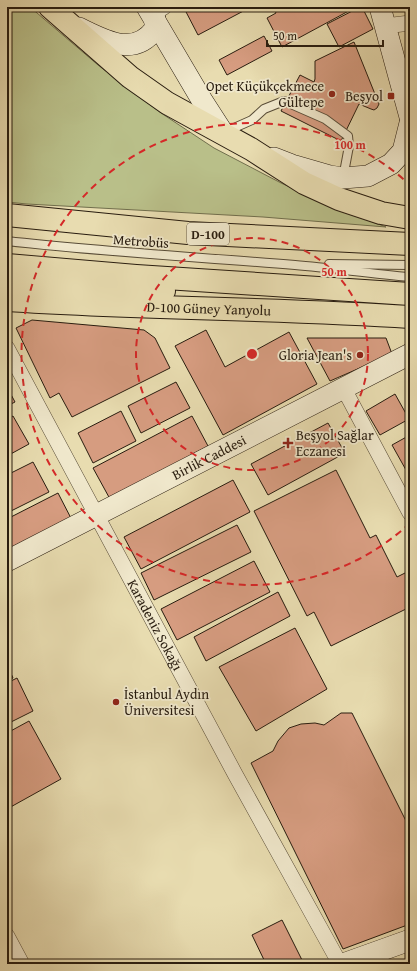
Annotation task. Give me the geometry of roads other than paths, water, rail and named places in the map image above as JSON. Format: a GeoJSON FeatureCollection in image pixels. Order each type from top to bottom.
{"type":"FeatureCollection","features":[{"type":"Feature","properties":{"kind":"main road"},"geometry":{"type":"LineString","coordinates":[[50,7],[130,77],[167,103],[252,149],[304,183],[339,199],[381,212],[410,218]]}},
{"type":"Feature","properties":{"kind":"main road","name":"D-100"},"geometry":{"type":"LineString","coordinates":[[7,215],[188,233],[410,244]]}},
{"type":"Feature","properties":{"kind":"main road"},"geometry":{"type":"LineString","coordinates":[[7,265],[136,276],[410,294]]}},
{"type":"Feature","properties":{"kind":"main road"},"geometry":{"type":"LineString","coordinates":[[7,284],[102,291],[157,292],[222,290],[269,285]]}},
{"type":"Feature","properties":{"kind":"main road","name":"D-100 Güney Yanyolu"},"geometry":{"type":"LineString","coordinates":[[7,300],[94,305],[238,309],[410,317]]}},
{"type":"Feature","properties":{"kind":"street"},"geometry":{"type":"LineString","coordinates":[[67,22],[110,43],[138,43],[149,37],[155,29],[154,12]]}},
{"type":"Feature","properties":{"kind":"street"},"geometry":{"type":"LineString","coordinates":[[154,12],[203,102],[223,133]]}},
{"type":"Feature","properties":{"kind":"street"},"geometry":{"type":"LineString","coordinates":[[410,23],[383,16],[410,117]]}},
{"type":"Feature","properties":{"kind":"street"},"geometry":{"type":"LineString","coordinates":[[252,149],[292,166],[343,178],[368,176],[391,164],[403,151],[410,123]]}},
{"type":"Feature","properties":{"kind":"street","name":"Karadeniz Sokağı"},"geometry":{"type":"LineString","coordinates":[[7,348],[235,774],[340,964]]}},
{"type":"Feature","properties":{"kind":"street","name":"Birlik Caddesi"},"geometry":{"type":"LineString","coordinates":[[7,561],[410,354]]}},
{"type":"Feature","properties":{"kind":"street"},"geometry":{"type":"LineString","coordinates":[[344,389],[410,514]]}},
{"type":"Feature","properties":{"kind":"street"},"geometry":{"type":"LineString","coordinates":[[7,936],[22,964]]}},
{"type":"Feature","properties":{"kind":"street"},"geometry":{"type":"LineString","coordinates":[[343,964],[410,940]]}},
{"type":"Feature","properties":{"kind":"lane"},"geometry":{"type":"LineString","coordinates":[[223,133],[252,120],[264,109],[284,101],[325,119],[348,136],[349,146],[343,178]]}},
{"type":"Feature","properties":{"kind":"lane","name":"Metrobüs"},"geometry":{"type":"LineString","coordinates":[[7,241],[118,252],[297,265],[374,274],[410,276]]}},
{"type":"Feature","properties":{"kind":"lane","name":"Metrobüs"},"geometry":{"type":"LineString","coordinates":[[297,265],[410,265]]}},
{"type":"Feature","properties":{"kind":"place","name":"Opet Küçükçekmece Gültepe"},"geometry":{"type":"Point","coordinates":[332,94]}},
{"type":"Feature","properties":{"kind":"place","name":"Beşyol"},"geometry":{"type":"Point","coordinates":[391,96]}},
{"type":"Feature","properties":{"kind":"place","name":"Gloria Jean's"},"geometry":{"type":"Point","coordinates":[360,355]}},
{"type":"Feature","properties":{"kind":"place","name":"Beşyol Sağlar Eczanesi"},"geometry":{"type":"Point","coordinates":[288,443]}},
{"type":"Feature","properties":{"kind":"place","name":"İstanbul Aydın Üniversitesi"},"geometry":{"type":"Point","coordinates":[116,702]}}]}
